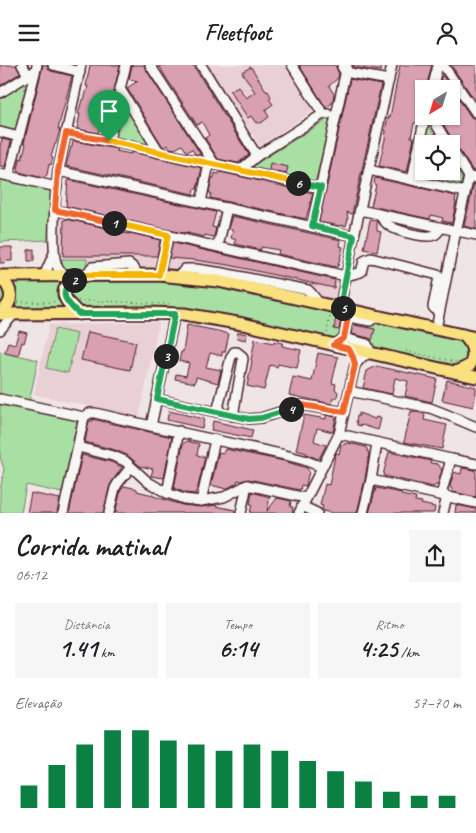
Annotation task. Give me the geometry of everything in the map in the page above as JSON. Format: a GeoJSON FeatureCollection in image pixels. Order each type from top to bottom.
{"type":"FeatureCollection","features":[{"type":"Feature","properties":{"kind":"main road"},"geometry":{"type":"LineString","coordinates":[[79,314],[66,301],[65,289],[70,283],[86,275]]}},
{"type":"Feature","properties":{"kind":"main road"},"geometry":{"type":"LineString","coordinates":[[0,277],[159,275],[218,281],[318,303],[341,312],[377,316],[476,338]]}},
{"type":"Feature","properties":{"kind":"main road"},"geometry":{"type":"LineString","coordinates":[[0,277],[9,286],[11,297],[5,309],[0,313]]}},
{"type":"Feature","properties":{"kind":"main road"},"geometry":{"type":"LineString","coordinates":[[0,313],[175,314],[243,324],[333,345],[347,344],[371,353],[476,377]]}},
{"type":"Feature","properties":{"kind":"main road"},"geometry":{"type":"LineString","coordinates":[[455,372],[470,365],[475,357],[474,347],[463,335]]}},
{"type":"Feature","properties":{"kind":"street"},"geometry":{"type":"LineString","coordinates":[[22,65],[33,71]]}},
{"type":"Feature","properties":{"kind":"street"},"geometry":{"type":"LineString","coordinates":[[53,65],[80,69],[58,171],[55,210],[54,253],[60,271],[65,275]]}},
{"type":"Feature","properties":{"kind":"street"},"geometry":{"type":"LineString","coordinates":[[109,141],[126,65]]}},
{"type":"Feature","properties":{"kind":"street"},"geometry":{"type":"LineString","coordinates":[[150,65],[212,164],[201,202]]}},
{"type":"Feature","properties":{"kind":"street"},"geometry":{"type":"LineString","coordinates":[[201,65],[257,156]]}},
{"type":"Feature","properties":{"kind":"street"},"geometry":{"type":"LineString","coordinates":[[292,65],[323,114]]}},
{"type":"Feature","properties":{"kind":"street"},"geometry":{"type":"LineString","coordinates":[[302,506],[339,435],[355,365],[347,344],[341,312],[354,236],[392,65]]}},
{"type":"Feature","properties":{"kind":"street"},"geometry":{"type":"LineString","coordinates":[[434,80],[438,65]]}},
{"type":"Feature","properties":{"kind":"street"},"geometry":{"type":"LineString","coordinates":[[443,65],[476,113]]}},
{"type":"Feature","properties":{"kind":"street"},"geometry":{"type":"LineString","coordinates":[[312,226],[344,67],[389,80]]}},
{"type":"Feature","properties":{"kind":"street"},"geometry":{"type":"LineString","coordinates":[[0,93],[33,71]]}},
{"type":"Feature","properties":{"kind":"street"},"geometry":{"type":"LineString","coordinates":[[33,71],[18,137],[4,175],[57,187]]}},
{"type":"Feature","properties":{"kind":"street"},"geometry":{"type":"LineString","coordinates":[[120,89],[160,153]]}},
{"type":"Feature","properties":{"kind":"street"},"geometry":{"type":"LineString","coordinates":[[240,171],[257,156],[323,114],[336,114]]}},
{"type":"Feature","properties":{"kind":"street"},"geometry":{"type":"LineString","coordinates":[[412,180],[423,125]]}},
{"type":"Feature","properties":{"kind":"street"},"geometry":{"type":"LineString","coordinates":[[0,132],[18,137]]}},
{"type":"Feature","properties":{"kind":"street"},"geometry":{"type":"LineString","coordinates":[[66,133],[321,187]]}},
{"type":"Feature","properties":{"kind":"street"},"geometry":{"type":"LineString","coordinates":[[436,329],[456,231],[466,192],[472,178],[460,161]]}},
{"type":"Feature","properties":{"kind":"street"},"geometry":{"type":"LineString","coordinates":[[369,170],[466,192]]}},
{"type":"Feature","properties":{"kind":"street"},"geometry":{"type":"LineString","coordinates":[[58,171],[354,236]]}},
{"type":"Feature","properties":{"kind":"street"},"geometry":{"type":"LineString","coordinates":[[218,247],[226,208]]}},
{"type":"Feature","properties":{"kind":"street"},"geometry":{"type":"LineString","coordinates":[[55,210],[346,276],[361,272],[364,261],[371,258],[438,275],[433,307],[439,313]]}},
{"type":"Feature","properties":{"kind":"street"},"geometry":{"type":"LineString","coordinates":[[360,210],[476,235]]}},
{"type":"Feature","properties":{"kind":"street"},"geometry":{"type":"LineString","coordinates":[[159,275],[168,235]]}},
{"type":"Feature","properties":{"kind":"street"},"geometry":{"type":"LineString","coordinates":[[44,276],[54,253]]}},
{"type":"Feature","properties":{"kind":"street"},"geometry":{"type":"LineString","coordinates":[[0,330],[14,314]]}},
{"type":"Feature","properties":{"kind":"street"},"geometry":{"type":"LineString","coordinates":[[151,426],[175,314]]}},
{"type":"Feature","properties":{"kind":"street"},"geometry":{"type":"LineString","coordinates":[[217,412],[231,357],[234,352],[237,352],[243,359],[232,416]]}},
{"type":"Feature","properties":{"kind":"street"},"geometry":{"type":"LineString","coordinates":[[355,365],[362,357],[371,353]]}},
{"type":"Feature","properties":{"kind":"street"},"geometry":{"type":"LineString","coordinates":[[349,391],[430,409],[476,427]]}},
{"type":"Feature","properties":{"kind":"street"},"geometry":{"type":"LineString","coordinates":[[0,399],[84,417]]}},
{"type":"Feature","properties":{"kind":"street"},"geometry":{"type":"LineString","coordinates":[[157,399],[232,416],[255,419],[302,405],[344,412]]}},
{"type":"Feature","properties":{"kind":"street"},"geometry":{"type":"LineString","coordinates":[[64,513],[84,417],[90,413],[285,455],[322,467]]}},
{"type":"Feature","properties":{"kind":"street"},"geometry":{"type":"LineString","coordinates":[[167,493],[179,431]]}},
{"type":"Feature","properties":{"kind":"street"},"geometry":{"type":"LineString","coordinates":[[339,435],[476,464]]}},
{"type":"Feature","properties":{"kind":"street"},"geometry":{"type":"LineString","coordinates":[[201,501],[215,440]]}},
{"type":"Feature","properties":{"kind":"street"},"geometry":{"type":"LineString","coordinates":[[363,513],[377,443]]}},
{"type":"Feature","properties":{"kind":"street"},"geometry":{"type":"LineString","coordinates":[[78,447],[113,455],[125,461],[148,482],[167,493],[184,499],[201,501],[224,497],[247,485]]}},
{"type":"Feature","properties":{"kind":"street"},"geometry":{"type":"LineString","coordinates":[[443,513],[444,496],[451,459]]}},
{"type":"Feature","properties":{"kind":"street"},"geometry":{"type":"LineString","coordinates":[[109,513],[115,488],[131,467]]}},
{"type":"Feature","properties":{"kind":"street"},"geometry":{"type":"LineString","coordinates":[[370,480],[476,503]]}},
{"type":"Feature","properties":{"kind":"street"},"geometry":{"type":"LineString","coordinates":[[247,485],[316,513]]}},
{"type":"Feature","properties":{"kind":"street"},"geometry":{"type":"LineString","coordinates":[[241,513],[247,485]]}},
{"type":"Feature","properties":{"kind":"path"},"geometry":{"type":"LineString","coordinates":[[326,334],[341,312]]}},
{"type":"Feature","properties":{"kind":"shaded area"},"geometry":{"type":"Polygon","coordinates":[[[285,65],[314,110],[260,146],[207,66],[285,65]]]}},
{"type":"Feature","properties":{"kind":"shaded area"},"geometry":{"type":"Polygon","coordinates":[[[53,213],[341,278],[334,307],[49,277],[53,213]]]}},
{"type":"Feature","properties":{"kind":"shaded area"},"geometry":{"type":"Polygon","coordinates":[[[159,322],[139,418],[34,394],[49,325],[159,322]]]}},
{"type":"Feature","properties":{"kind":"green space"},"geometry":{"type":"Polygon","coordinates":[[[30,77],[16,132],[0,128],[0,97],[30,77]]]}},
{"type":"Feature","properties":{"kind":"green space"},"geometry":{"type":"Polygon","coordinates":[[[127,106],[151,145],[114,139],[127,106]]]}},
{"type":"Feature","properties":{"kind":"green space"},"geometry":{"type":"Polygon","coordinates":[[[331,117],[315,184],[249,168],[331,117]]]}},
{"type":"Feature","properties":{"kind":"green space"},"geometry":{"type":"Polygon","coordinates":[[[424,125],[428,125],[434,135],[422,135],[424,125]]]}},
{"type":"Feature","properties":{"kind":"green space"},"geometry":{"type":"Polygon","coordinates":[[[460,176],[462,179],[460,190],[421,180],[460,180],[460,176]]]}},
{"type":"Feature","properties":{"kind":"green space"},"geometry":{"type":"Polygon","coordinates":[[[0,180],[50,191],[48,240],[0,242],[0,180]]]}},
{"type":"Feature","properties":{"kind":"green space"},"geometry":{"type":"Polygon","coordinates":[[[62,259],[87,259],[87,267],[83,271],[68,271],[63,267],[62,259]]]}},
{"type":"Feature","properties":{"kind":"green space"},"geometry":{"type":"Polygon","coordinates":[[[0,279],[188,280],[476,340],[476,373],[203,314],[0,315],[0,279]]]}},
{"type":"Feature","properties":{"kind":"green space"},"geometry":{"type":"Polygon","coordinates":[[[55,329],[77,334],[68,373],[46,368],[55,329]]]}},
{"type":"Feature","properties":{"kind":"green space"},"geometry":{"type":"Polygon","coordinates":[[[0,351],[38,360],[29,403],[0,396],[0,351]]]}},
{"type":"Feature","properties":{"kind":"green space"},"geometry":{"type":"Polygon","coordinates":[[[0,405],[77,421],[62,493],[26,485],[21,513],[0,513],[0,491],[4,469],[0,457],[0,405]]]}},
{"type":"Feature","properties":{"kind":"building"},"geometry":{"type":"Polygon","coordinates":[[[0,65],[16,65],[20,73],[0,86],[0,65]]]}},
{"type":"Feature","properties":{"kind":"building"},"geometry":{"type":"Polygon","coordinates":[[[43,65],[47,65],[51,71],[72,76],[58,129],[60,129],[51,157],[53,158],[51,165],[49,164],[47,175],[43,178],[19,172],[18,169],[26,144],[24,143],[43,65]]]}},
{"type":"Feature","properties":{"kind":"building"},"geometry":{"type":"Polygon","coordinates":[[[90,65],[120,65],[106,126],[101,124],[98,133],[77,129],[80,114],[78,114],[88,86],[86,86],[90,65]]]}},
{"type":"Feature","properties":{"kind":"building"},"geometry":{"type":"Polygon","coordinates":[[[132,65],[144,65],[201,155],[195,154],[192,149],[187,152],[182,145],[175,149],[170,148],[168,145],[163,147],[127,88],[138,81],[129,79],[132,65]]]}},
{"type":"Feature","properties":{"kind":"building"},"geometry":{"type":"Polygon","coordinates":[[[159,65],[193,65],[249,155],[238,163],[218,159],[205,138],[209,135],[202,122],[197,125],[159,65]]]}},
{"type":"Feature","properties":{"kind":"building"},"geometry":{"type":"Polygon","coordinates":[[[299,65],[334,65],[336,67],[339,74],[338,78],[329,86],[334,94],[332,103],[326,108],[299,65]]]}},
{"type":"Feature","properties":{"kind":"building"},"geometry":{"type":"Polygon","coordinates":[[[353,65],[382,65],[381,71],[353,67],[353,65]]]}},
{"type":"Feature","properties":{"kind":"building"},"geometry":{"type":"Polygon","coordinates":[[[400,65],[432,65],[428,80],[415,80],[415,123],[411,137],[414,138],[407,172],[379,166],[388,117],[390,117],[400,65]]]}},
{"type":"Feature","properties":{"kind":"building"},"geometry":{"type":"Polygon","coordinates":[[[451,65],[476,65],[476,102],[451,65]]]}},
{"type":"Feature","properties":{"kind":"building"},"geometry":{"type":"Polygon","coordinates":[[[251,67],[268,91],[271,97],[269,99],[273,104],[265,110],[269,117],[259,124],[251,116],[248,118],[230,91],[238,86],[246,98],[255,92],[242,72],[251,67]]]}},
{"type":"Feature","properties":{"kind":"building"},"geometry":{"type":"Polygon","coordinates":[[[350,79],[381,85],[352,214],[347,212],[346,226],[340,226],[319,222],[350,79]]]}},
{"type":"Feature","properties":{"kind":"building"},"geometry":{"type":"Polygon","coordinates":[[[460,101],[471,117],[476,119],[476,171],[473,171],[460,152],[460,135],[449,135],[444,125],[460,125],[460,101]]]}},
{"type":"Feature","properties":{"kind":"building"},"geometry":{"type":"Polygon","coordinates":[[[2,139],[11,141],[5,167],[0,166],[2,139]]]}},
{"type":"Feature","properties":{"kind":"building"},"geometry":{"type":"Polygon","coordinates":[[[73,141],[202,168],[197,189],[194,189],[193,194],[66,166],[73,141]]]}},
{"type":"Feature","properties":{"kind":"building"},"geometry":{"type":"Polygon","coordinates":[[[270,163],[288,167],[286,174],[269,170],[270,163]]]}},
{"type":"Feature","properties":{"kind":"building"},"geometry":{"type":"Polygon","coordinates":[[[220,172],[313,193],[306,219],[210,198],[211,193],[209,192],[212,178],[214,178],[215,173],[219,174],[220,172]]]}},
{"type":"Feature","properties":{"kind":"building"},"geometry":{"type":"Polygon","coordinates":[[[375,178],[456,196],[452,223],[442,221],[443,218],[431,215],[430,219],[371,206],[376,185],[374,184],[375,178]]]}},
{"type":"Feature","properties":{"kind":"building"},"geometry":{"type":"Polygon","coordinates":[[[69,180],[216,212],[212,227],[216,228],[214,237],[187,233],[189,232],[182,233],[66,206],[69,180]]]}},
{"type":"Feature","properties":{"kind":"building"},"geometry":{"type":"Polygon","coordinates":[[[474,184],[476,184],[476,229],[464,226],[474,184]]]}},
{"type":"Feature","properties":{"kind":"building"},"geometry":{"type":"Polygon","coordinates":[[[232,216],[341,240],[340,246],[343,247],[338,266],[278,254],[279,250],[261,247],[261,250],[235,244],[236,240],[231,238],[233,230],[228,229],[232,216]]]}},
{"type":"Feature","properties":{"kind":"building"},"geometry":{"type":"Polygon","coordinates":[[[64,220],[115,230],[115,232],[130,233],[160,240],[157,256],[63,256],[64,220]]]}},
{"type":"Feature","properties":{"kind":"building"},"geometry":{"type":"Polygon","coordinates":[[[370,220],[377,222],[377,231],[381,232],[377,252],[364,249],[370,220]]]}},
{"type":"Feature","properties":{"kind":"building"},"geometry":{"type":"Polygon","coordinates":[[[173,243],[335,280],[334,288],[229,265],[169,258],[173,243]]]}},
{"type":"Feature","properties":{"kind":"building"},"geometry":{"type":"Polygon","coordinates":[[[0,247],[12,247],[12,261],[0,263],[0,247]]]}},
{"type":"Feature","properties":{"kind":"building"},"geometry":{"type":"Polygon","coordinates":[[[34,249],[34,261],[28,261],[28,250],[34,249]]]}},
{"type":"Feature","properties":{"kind":"building"},"geometry":{"type":"Polygon","coordinates":[[[336,317],[341,318],[339,330],[334,329],[336,317]]]}},
{"type":"Feature","properties":{"kind":"building"},"geometry":{"type":"Polygon","coordinates":[[[187,325],[229,334],[225,352],[222,352],[222,356],[210,353],[206,367],[221,370],[218,383],[196,377],[195,383],[175,379],[176,374],[186,376],[189,363],[179,361],[181,352],[183,352],[187,325]]]}},
{"type":"Feature","properties":{"kind":"building"},"geometry":{"type":"Polygon","coordinates":[[[354,325],[375,329],[372,340],[352,334],[354,325]]]}},
{"type":"Feature","properties":{"kind":"building"},"geometry":{"type":"Polygon","coordinates":[[[19,331],[27,333],[18,356],[5,353],[8,342],[15,344],[19,331]]]}},
{"type":"Feature","properties":{"kind":"building"},"geometry":{"type":"Polygon","coordinates":[[[88,332],[136,342],[130,370],[81,360],[88,332]]]}},
{"type":"Feature","properties":{"kind":"building"},"geometry":{"type":"Polygon","coordinates":[[[238,332],[247,334],[246,340],[237,338],[238,332]]]}},
{"type":"Feature","properties":{"kind":"building"},"geometry":{"type":"Polygon","coordinates":[[[255,339],[283,343],[282,346],[301,350],[297,368],[278,364],[277,367],[270,365],[264,390],[247,386],[255,339]]]}},
{"type":"Feature","properties":{"kind":"building"},"geometry":{"type":"Polygon","coordinates":[[[318,353],[338,357],[332,383],[336,384],[335,389],[338,392],[337,397],[333,398],[332,404],[289,395],[293,377],[312,381],[318,353]]]}},
{"type":"Feature","properties":{"kind":"building"},"geometry":{"type":"Polygon","coordinates":[[[376,366],[437,379],[432,402],[405,396],[408,381],[395,378],[392,394],[363,388],[367,371],[376,366]]]}},
{"type":"Feature","properties":{"kind":"building"},"geometry":{"type":"Polygon","coordinates":[[[447,380],[476,387],[473,407],[442,400],[447,380]]]}},
{"type":"Feature","properties":{"kind":"building"},"geometry":{"type":"Polygon","coordinates":[[[169,411],[204,419],[202,428],[167,420],[169,411]]]}},
{"type":"Feature","properties":{"kind":"building"},"geometry":{"type":"Polygon","coordinates":[[[411,411],[425,414],[424,420],[447,425],[442,449],[404,442],[411,411]]]}},
{"type":"Feature","properties":{"kind":"building"},"geometry":{"type":"Polygon","coordinates":[[[359,413],[375,419],[376,417],[381,418],[378,430],[357,425],[359,413]]]}},
{"type":"Feature","properties":{"kind":"building"},"geometry":{"type":"Polygon","coordinates":[[[304,415],[326,419],[326,415],[336,417],[333,432],[317,428],[314,441],[326,445],[318,459],[296,450],[304,415]]]}},
{"type":"Feature","properties":{"kind":"building"},"geometry":{"type":"Polygon","coordinates":[[[92,419],[172,437],[164,478],[151,476],[153,469],[140,466],[127,455],[85,442],[89,421],[93,421],[92,419]]]}},
{"type":"Feature","properties":{"kind":"building"},"geometry":{"type":"Polygon","coordinates":[[[213,421],[253,430],[251,438],[211,430],[213,421]]]}},
{"type":"Feature","properties":{"kind":"building"},"geometry":{"type":"Polygon","coordinates":[[[187,441],[199,444],[197,455],[205,457],[195,494],[185,493],[174,488],[183,444],[187,441]]]}},
{"type":"Feature","properties":{"kind":"building"},"geometry":{"type":"Polygon","coordinates":[[[348,443],[366,447],[369,454],[357,513],[323,511],[323,506],[320,505],[325,484],[329,485],[336,453],[339,454],[341,445],[348,443]]]}},
{"type":"Feature","properties":{"kind":"building"},"geometry":{"type":"Polygon","coordinates":[[[225,449],[284,461],[307,468],[309,471],[306,486],[301,485],[300,490],[248,479],[238,480],[237,483],[226,489],[211,485],[219,452],[223,453],[225,449]]]}},
{"type":"Feature","properties":{"kind":"building"},"geometry":{"type":"Polygon","coordinates":[[[389,452],[438,464],[442,470],[438,484],[433,487],[384,476],[389,452]]]}},
{"type":"Feature","properties":{"kind":"building"},"geometry":{"type":"Polygon","coordinates":[[[82,455],[111,462],[122,467],[110,485],[103,513],[69,513],[82,455]]]}},
{"type":"Feature","properties":{"kind":"building"},"geometry":{"type":"Polygon","coordinates":[[[462,468],[475,470],[476,472],[476,497],[453,492],[450,486],[454,472],[461,474],[462,468]]]}},
{"type":"Feature","properties":{"kind":"building"},"geometry":{"type":"Polygon","coordinates":[[[124,486],[182,505],[201,507],[217,505],[235,510],[235,513],[115,513],[121,490],[124,486]]]}},
{"type":"Feature","properties":{"kind":"building"},"geometry":{"type":"Polygon","coordinates":[[[376,488],[416,498],[415,501],[422,502],[421,504],[435,507],[434,513],[369,513],[376,488]]]}},
{"type":"Feature","properties":{"kind":"building"},"geometry":{"type":"Polygon","coordinates":[[[252,492],[270,497],[267,511],[277,498],[291,501],[292,513],[250,513],[252,492]]]}},
{"type":"Feature","properties":{"kind":"building"},"geometry":{"type":"Polygon","coordinates":[[[31,493],[60,499],[57,513],[27,513],[31,493]]]}},
{"type":"Feature","properties":{"kind":"building"},"geometry":{"type":"Polygon","coordinates":[[[456,505],[476,509],[476,513],[455,513],[456,505]]]}},
{"type":"Feature","properties":{"kind":"route"},"geometry":{"type":"LineString","coordinates":[[66,133],[109,141],[321,187],[312,226],[354,236],[340,307],[345,308],[348,317],[344,339],[333,345],[349,349],[355,365],[344,412],[302,405],[261,418],[249,419],[157,399],[175,314],[79,314],[66,301],[65,289],[81,275],[159,275],[168,235],[55,210],[58,171],[66,133]]}}]}
